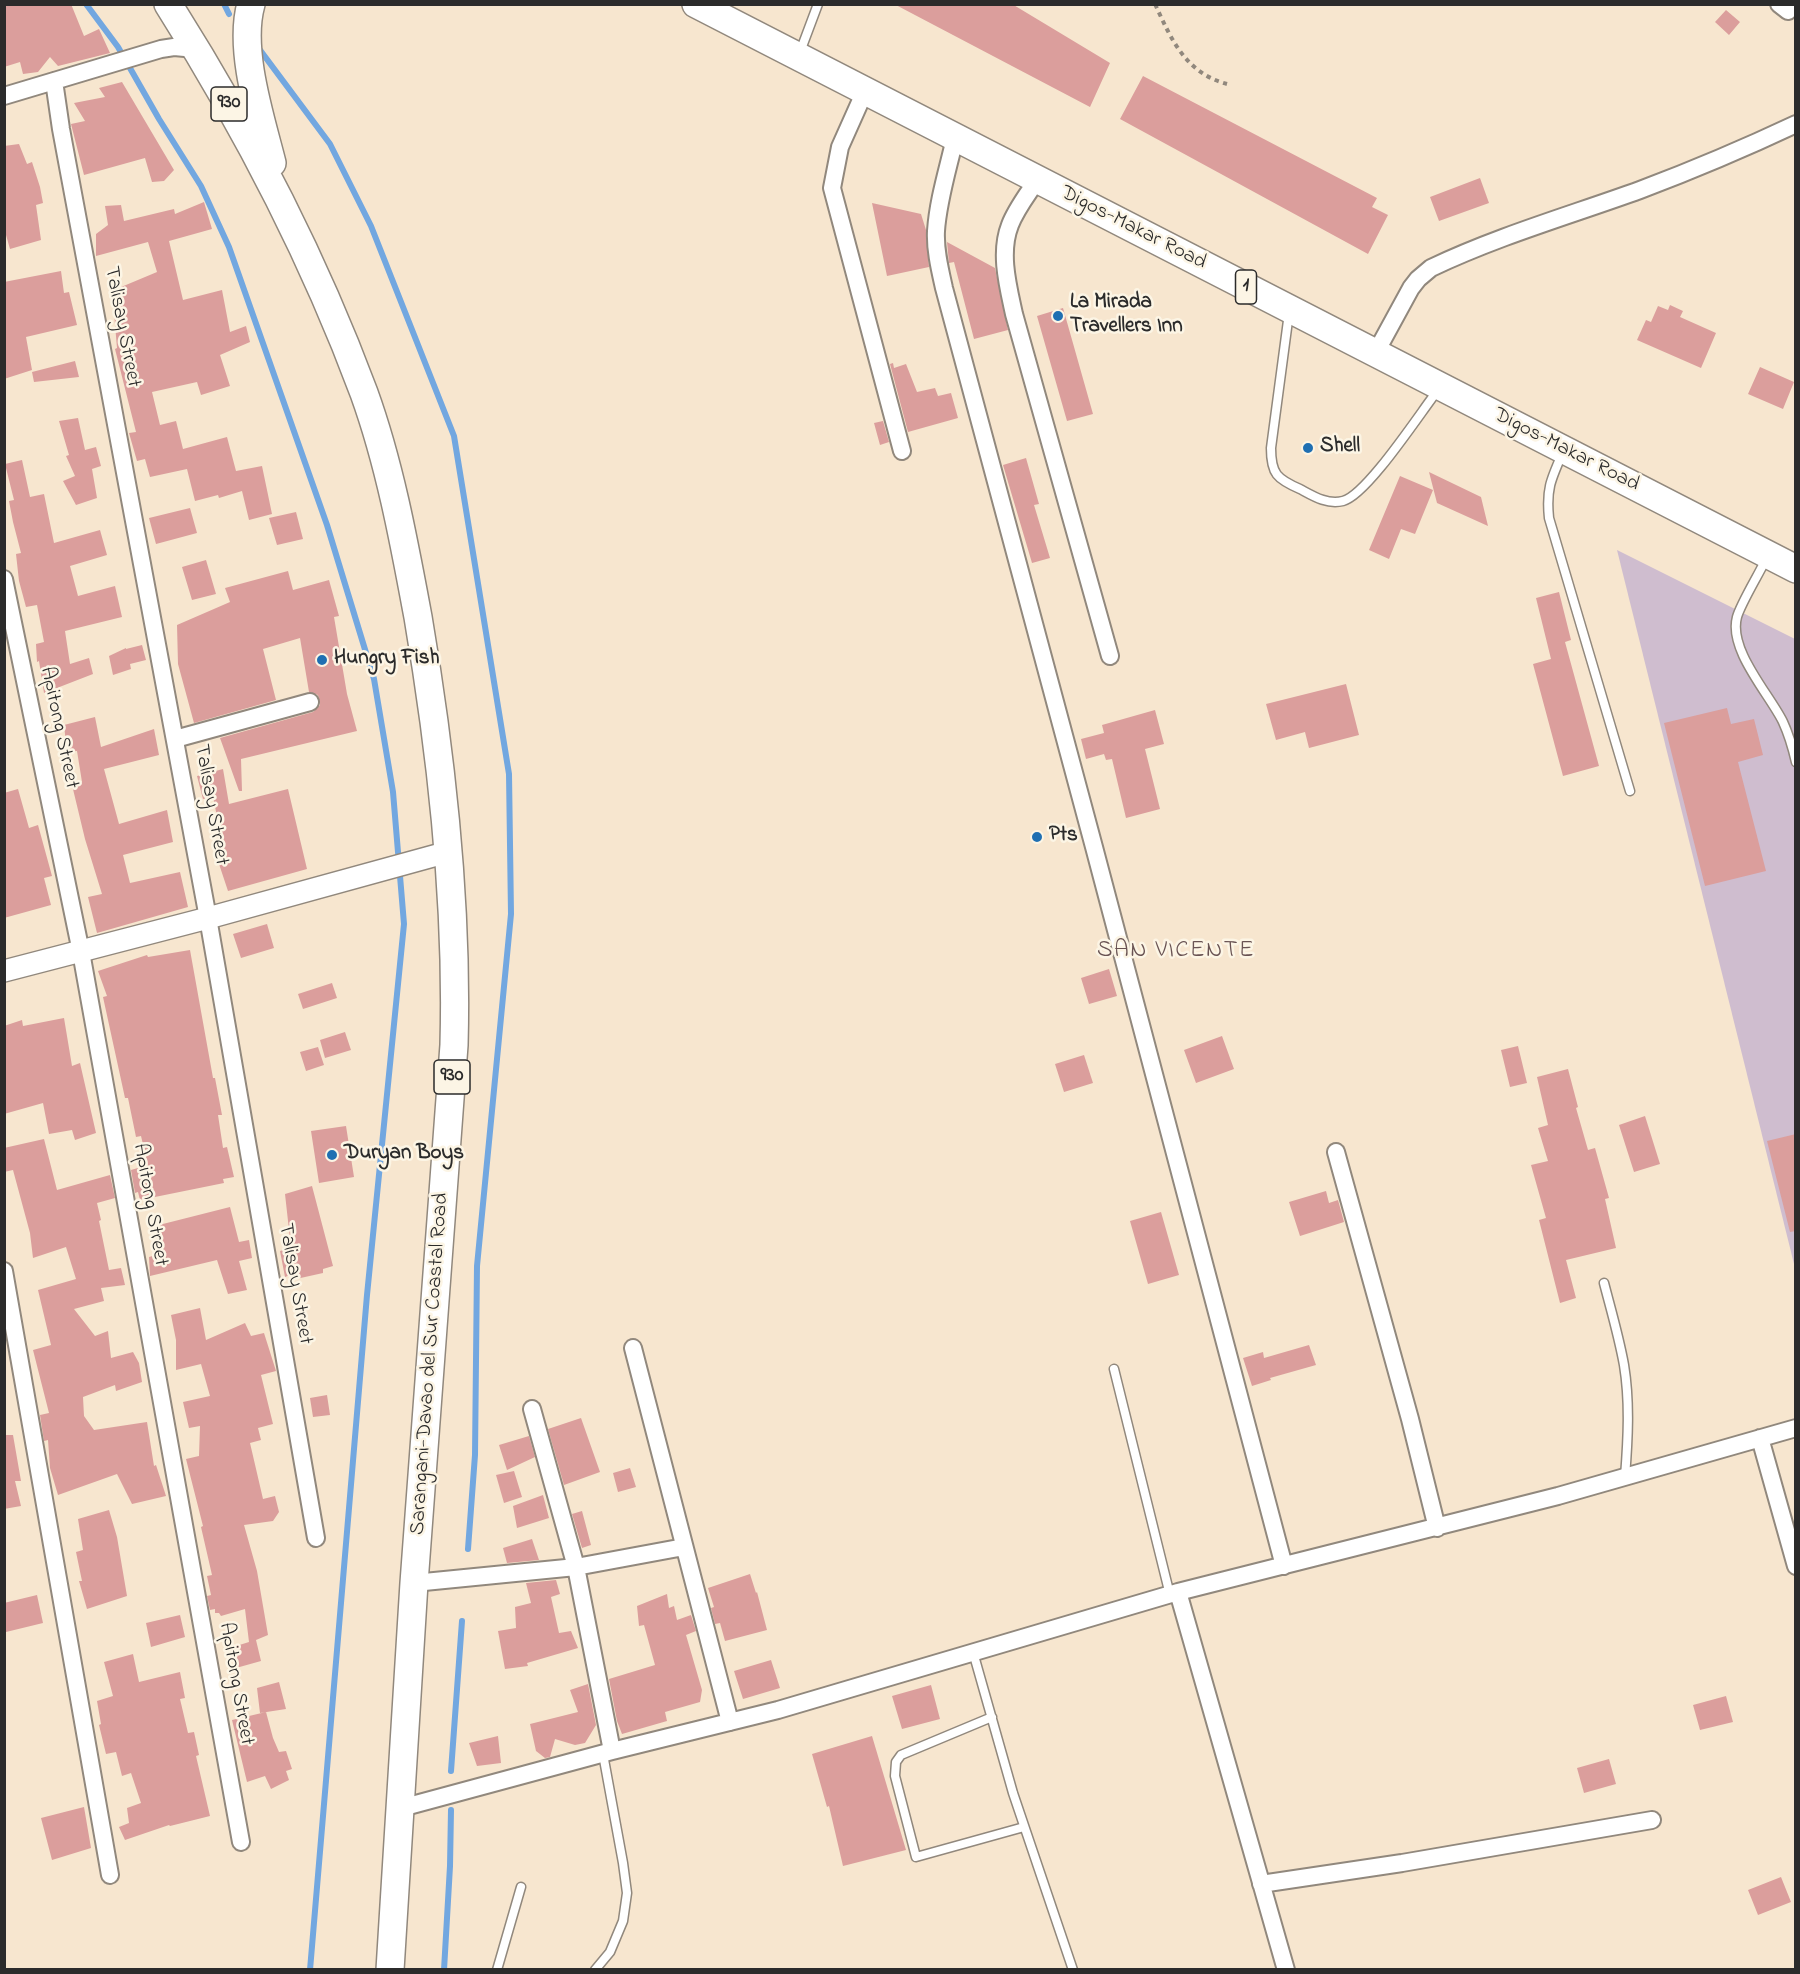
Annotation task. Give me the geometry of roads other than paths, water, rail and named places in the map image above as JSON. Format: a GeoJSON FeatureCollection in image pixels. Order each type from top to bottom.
{"type":"FeatureCollection","features":[{"type":"Feature","properties":{"kind":"main road","name":"Sarangani-Davao del Sur Coastal Road"},"geometry":{"type":"LineString","coordinates":[[168,4],[223,93],[284,208],[329,304],[365,395],[388,473],[407,556],[432,700],[448,852],[456,992],[414,1583],[390,1970]]}},
{"type":"Feature","properties":{"kind":"main road","name":"Sarangani-Davao del Sur Coastal Road"},"geometry":{"type":"LineString","coordinates":[[251,4],[247,40],[250,72],[284,208]]}},
{"type":"Feature","properties":{"kind":"main road","name":"Digos-Makar Road"},"geometry":{"type":"LineString","coordinates":[[709,8],[865,92],[1796,569]]}},
{"type":"Feature","properties":{"kind":"street"},"geometry":{"type":"LineString","coordinates":[[4,96],[167,48],[196,48]]}},
{"type":"Feature","properties":{"kind":"street","name":"Talisay Street"},"geometry":{"type":"LineString","coordinates":[[54,81],[61,129],[208,918],[316,1538]]}},
{"type":"Feature","properties":{"kind":"street"},"geometry":{"type":"LineString","coordinates":[[865,92],[840,147],[832,188],[902,451]]}},
{"type":"Feature","properties":{"kind":"street"},"geometry":{"type":"LineString","coordinates":[[1376,354],[1411,288],[1431,268],[1537,226],[1661,182],[1796,124]]}},
{"type":"Feature","properties":{"kind":"street"},"geometry":{"type":"LineString","coordinates":[[955,138],[942,192],[936,233],[944,288],[1284,1566]]}},
{"type":"Feature","properties":{"kind":"street"},"geometry":{"type":"LineString","coordinates":[[1037,180],[1011,222],[1006,237],[1005,260],[1008,285],[1014,314],[1110,656]]}},
{"type":"Feature","properties":{"kind":"street","name":"Apitong Street"},"geometry":{"type":"LineString","coordinates":[[4,579],[81,951],[241,1842]]}},
{"type":"Feature","properties":{"kind":"street"},"geometry":{"type":"LineString","coordinates":[[175,738],[310,702]]}},
{"type":"Feature","properties":{"kind":"street"},"geometry":{"type":"LineString","coordinates":[[4,971],[448,852]]}},
{"type":"Feature","properties":{"kind":"street"},"geometry":{"type":"LineString","coordinates":[[1336,1152],[1410,1419],[1437,1528]]}},
{"type":"Feature","properties":{"kind":"street"},"geometry":{"type":"LineString","coordinates":[[4,1271],[110,1875]]}},
{"type":"Feature","properties":{"kind":"street"},"geometry":{"type":"LineString","coordinates":[[633,1348],[730,1722]]}},
{"type":"Feature","properties":{"kind":"street"},"geometry":{"type":"LineString","coordinates":[[532,1409],[576,1567],[608,1752]]}},
{"type":"Feature","properties":{"kind":"street"},"geometry":{"type":"LineString","coordinates":[[401,1808],[608,1752],[730,1722],[1174,1593],[1437,1528],[1796,1428]]}},
{"type":"Feature","properties":{"kind":"street"},"geometry":{"type":"LineString","coordinates":[[1760,1438],[1796,1566]]}},
{"type":"Feature","properties":{"kind":"street"},"geometry":{"type":"LineString","coordinates":[[414,1583],[576,1567],[684,1547]]}},
{"type":"Feature","properties":{"kind":"street"},"geometry":{"type":"LineString","coordinates":[[1174,1593],[1286,1970]]}},
{"type":"Feature","properties":{"kind":"street"},"geometry":{"type":"LineString","coordinates":[[1261,1884],[1402,1863],[1652,1820]]}},
{"type":"Feature","properties":{"kind":"lane"},"geometry":{"type":"LineString","coordinates":[[798,57],[818,4]]}},
{"type":"Feature","properties":{"kind":"lane"},"geometry":{"type":"LineString","coordinates":[[1289,309],[1271,448],[1272,467],[1276,476],[1284,482],[1323,501],[1344,501],[1353,497],[1369,483],[1440,387]]}},
{"type":"Feature","properties":{"kind":"lane"},"geometry":{"type":"LineString","coordinates":[[1564,450],[1549,483],[1547,499],[1549,518],[1630,791]]}},
{"type":"Feature","properties":{"kind":"lane"},"geometry":{"type":"LineString","coordinates":[[1768,555],[1737,618],[1737,633],[1752,674],[1784,723],[1796,762]]}},
{"type":"Feature","properties":{"kind":"lane"},"geometry":{"type":"LineString","coordinates":[[1604,1283],[1624,1365],[1628,1403],[1625,1477]]}},
{"type":"Feature","properties":{"kind":"lane"},"geometry":{"type":"LineString","coordinates":[[1114,1369],[1174,1593]]}},
{"type":"Feature","properties":{"kind":"lane"},"geometry":{"type":"LineString","coordinates":[[974,1652],[1024,1827],[1073,1970]]}},
{"type":"Feature","properties":{"kind":"lane"},"geometry":{"type":"LineString","coordinates":[[992,1717],[901,1755],[896,1762],[895,1776],[915,1857],[1024,1827]]}},
{"type":"Feature","properties":{"kind":"lane"},"geometry":{"type":"LineString","coordinates":[[595,1970],[610,1952],[623,1921],[627,1893],[608,1752]]}},
{"type":"Feature","properties":{"kind":"lane"},"geometry":{"type":"LineString","coordinates":[[497,1970],[521,1887]]}},
{"type":"Feature","properties":{"kind":"waterway"},"geometry":{"type":"LineString","coordinates":[[86,4],[118,47],[201,186],[229,247],[327,525],[374,679],[393,792],[404,924],[367,1295],[310,1970]]}},
{"type":"Feature","properties":{"kind":"waterway"},"geometry":{"type":"LineString","coordinates":[[224,4],[229,14]]}},
{"type":"Feature","properties":{"kind":"waterway"},"geometry":{"type":"LineString","coordinates":[[260,50],[330,144],[371,226],[454,436],[509,774],[511,914],[477,1266],[475,1455],[468,1549]]}},
{"type":"Feature","properties":{"kind":"waterway"},"geometry":{"type":"LineString","coordinates":[[451,1771],[462,1621]]}},
{"type":"Feature","properties":{"kind":"waterway"},"geometry":{"type":"LineString","coordinates":[[444,1970],[451,1810]]}},
{"type":"Feature","properties":{"kind":"place","name":"La Mirada Travellers Inn"},"geometry":{"type":"Point","coordinates":[1058,316]}},
{"type":"Feature","properties":{"kind":"place","name":"Shell"},"geometry":{"type":"Point","coordinates":[1308,448]}},
{"type":"Feature","properties":{"kind":"place","name":"Hungry Fish"},"geometry":{"type":"Point","coordinates":[322,660]}},
{"type":"Feature","properties":{"kind":"place","name":"Pts"},"geometry":{"type":"Point","coordinates":[1037,837]}},
{"type":"Feature","properties":{"kind":"place","name":"Duryan Boys"},"geometry":{"type":"Point","coordinates":[332,1155]}},
{"type":"Feature","properties":{"kind":"district","name":"SAN VICENTE"},"geometry":{"type":"Point","coordinates":[1176,952]}}]}
